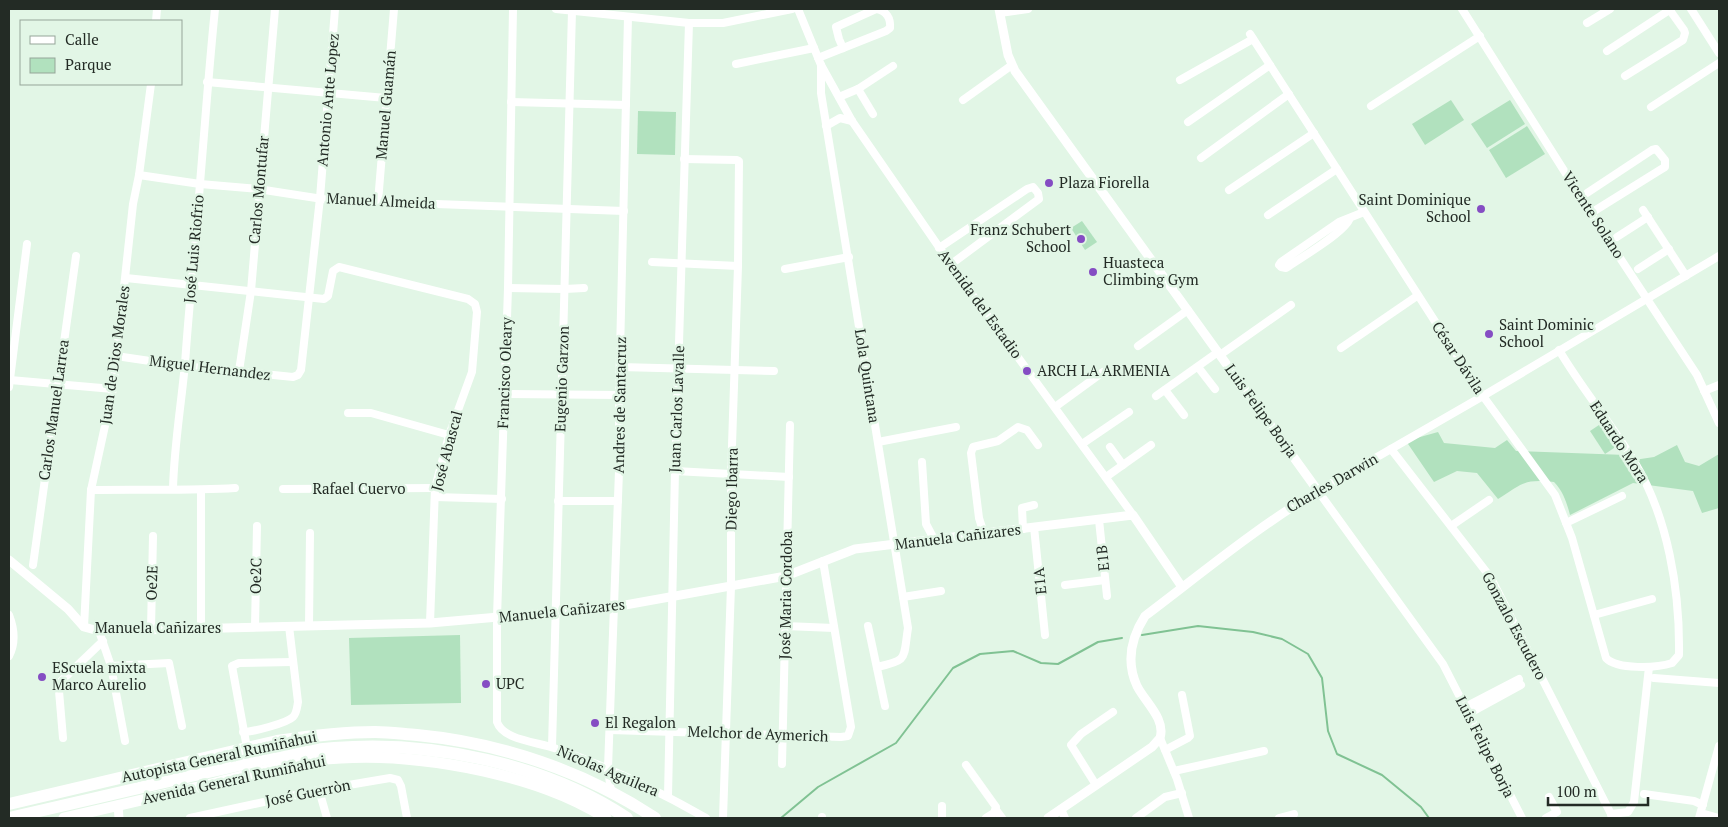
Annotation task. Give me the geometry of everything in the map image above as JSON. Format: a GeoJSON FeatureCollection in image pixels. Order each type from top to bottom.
{"type":"FeatureCollection","features":[{"type":"Feature","properties":{"kind":"highway","name":"Autopista General Rumiñahui"},"geometry":{"type":"LineString","coordinates":[[9,804],[264,744],[319,734],[378,732],[442,738],[528,757],[570,773],[611,792],[655,818]]}},
{"type":"Feature","properties":{"kind":"highway","name":"Autopista General Rumiñahui"},"geometry":{"type":"LineString","coordinates":[[9,818],[278,757],[332,748],[352,747],[420,749],[500,763],[548,779],[583,794],[612,808],[627,818]]}},
{"type":"Feature","properties":{"kind":"main road","name":"Avenida General Rumiñahui"},"geometry":{"type":"LineString","coordinates":[[64,818],[295,764],[340,758],[376,757],[443,762],[517,779],[544,787],[578,802],[606,818]]}},
{"type":"Feature","properties":{"kind":"street","name":"José Luis Riofrio"},"geometry":{"type":"LineString","coordinates":[[173,489],[200,184],[207,82],[215,9]]}},
{"type":"Feature","properties":{"kind":"street","name":"Carlos Montufar"},"geometry":{"type":"LineString","coordinates":[[239,372],[251,291],[258,189],[275,9]]}},
{"type":"Feature","properties":{"kind":"street","name":"Antonio Ante Lopez"},"geometry":{"type":"LineString","coordinates":[[301,370],[320,198],[335,9]]}},
{"type":"Feature","properties":{"kind":"street","name":"Manuel Guamán"},"geometry":{"type":"LineString","coordinates":[[378,202],[394,9]]}},
{"type":"Feature","properties":{"kind":"street","name":"Francisco Oleary"},"geometry":{"type":"LineString","coordinates":[[507,734],[498,727],[496,717],[497,617],[510,207],[513,9]]}},
{"type":"Feature","properties":{"kind":"street"},"geometry":{"type":"LineString","coordinates":[[556,9],[688,23],[723,24],[792,9]]}},
{"type":"Feature","properties":{"kind":"street","name":"Avenida del Estadio"},"geometry":{"type":"LineString","coordinates":[[798,9],[819,61],[852,121],[950,264],[1106,477],[1182,587]]}},
{"type":"Feature","properties":{"kind":"street"},"geometry":{"type":"LineString","coordinates":[[819,61],[843,48],[890,28],[890,23],[883,10],[877,9],[836,27],[843,48]]}},
{"type":"Feature","properties":{"kind":"street"},"geometry":{"type":"LineString","coordinates":[[999,11],[1028,9]]}},
{"type":"Feature","properties":{"kind":"street","name":"Vicente Solano"},"geometry":{"type":"LineString","coordinates":[[1462,9],[1697,376],[1719,423]]}},
{"type":"Feature","properties":{"kind":"street"},"geometry":{"type":"LineString","coordinates":[[1587,23],[1610,9]]}},
{"type":"Feature","properties":{"kind":"street"},"geometry":{"type":"LineString","coordinates":[[1607,50],[1670,9],[1684,30],[1683,40],[1625,76]]}},
{"type":"Feature","properties":{"kind":"street"},"geometry":{"type":"LineString","coordinates":[[1690,9],[1719,53]]}},
{"type":"Feature","properties":{"kind":"street","name":"Eugenio Garzon"},"geometry":{"type":"LineString","coordinates":[[552,747],[560,396],[565,289],[572,11]]}},
{"type":"Feature","properties":{"kind":"street","name":"Luis Felipe Borja"},"geometry":{"type":"LineString","coordinates":[[999,11],[1005,46],[1012,65],[1443,664],[1522,818]]}},
{"type":"Feature","properties":{"kind":"street","name":"Andres de Santacruz"},"geometry":{"type":"LineString","coordinates":[[611,792],[608,768],[618,501],[628,17]]}},
{"type":"Feature","properties":{"kind":"street","name":"Juan Carlos Lavalle"},"geometry":{"type":"LineString","coordinates":[[668,796],[688,23]]}},
{"type":"Feature","properties":{"kind":"street"},"geometry":{"type":"LineString","coordinates":[[1371,106],[1480,36]]}},
{"type":"Feature","properties":{"kind":"street","name":"César Dávila"},"geometry":{"type":"LineString","coordinates":[[1180,80],[1252,37],[1483,396],[1555,495],[1566,523],[1606,658],[1611,663],[1650,667]]}},
{"type":"Feature","properties":{"kind":"street"},"geometry":{"type":"LineString","coordinates":[[736,64],[814,48]]}},
{"type":"Feature","properties":{"kind":"street","name":"Lola Quintana"},"geometry":{"type":"LineString","coordinates":[[819,61],[826,126],[908,628],[904,657],[895,663],[877,667]]}},
{"type":"Feature","properties":{"kind":"street"},"geometry":{"type":"LineString","coordinates":[[1651,107],[1719,63]]}},
{"type":"Feature","properties":{"kind":"street"},"geometry":{"type":"LineString","coordinates":[[963,100],[1012,65]]}},
{"type":"Feature","properties":{"kind":"street"},"geometry":{"type":"LineString","coordinates":[[1188,122],[1270,65]]}},
{"type":"Feature","properties":{"kind":"street"},"geometry":{"type":"LineString","coordinates":[[839,97],[858,89],[893,66]]}},
{"type":"Feature","properties":{"kind":"street"},"geometry":{"type":"LineString","coordinates":[[207,82],[386,98]]}},
{"type":"Feature","properties":{"kind":"street","name":"Juan de Dios Morales"},"geometry":{"type":"LineString","coordinates":[[84,627],[91,490],[113,389],[133,204],[152,85]]}},
{"type":"Feature","properties":{"kind":"street"},"geometry":{"type":"LineString","coordinates":[[858,89],[873,114]]}},
{"type":"Feature","properties":{"kind":"street"},"geometry":{"type":"LineString","coordinates":[[1201,158],[1289,94]]}},
{"type":"Feature","properties":{"kind":"street"},"geometry":{"type":"LineString","coordinates":[[511,102],[626,105]]}},
{"type":"Feature","properties":{"kind":"street"},"geometry":{"type":"LineString","coordinates":[[826,126],[836,119],[844,118],[852,121]]}},
{"type":"Feature","properties":{"kind":"street"},"geometry":{"type":"LineString","coordinates":[[1229,190],[1314,133]]}},
{"type":"Feature","properties":{"kind":"street"},"geometry":{"type":"LineString","coordinates":[[1587,193],[1652,150],[1656,149],[1665,160],[1665,167],[1591,213]]}},
{"type":"Feature","properties":{"kind":"street","name":"Diego Ibarra"},"geometry":{"type":"LineString","coordinates":[[684,159],[738,160],[738,266],[731,475],[731,586],[723,818]]}},
{"type":"Feature","properties":{"kind":"street"},"geometry":{"type":"LineString","coordinates":[[1268,215],[1337,169]]}},
{"type":"Feature","properties":{"kind":"street","name":"Manuel Almeida"},"geometry":{"type":"LineString","coordinates":[[139,175],[200,184],[258,189],[329,200],[624,211]]}},
{"type":"Feature","properties":{"kind":"street"},"geometry":{"type":"LineString","coordinates":[[939,248],[1027,189],[1033,188],[1038,193],[1040,196],[1039,200],[950,264]]}},
{"type":"Feature","properties":{"kind":"street"},"geometry":{"type":"LineString","coordinates":[[1350,218],[1347,225],[1286,268],[1279,265],[1339,222],[1364,212]]}},
{"type":"Feature","properties":{"kind":"street"},"geometry":{"type":"LineString","coordinates":[[1617,237],[1646,213],[1686,276]]}},
{"type":"Feature","properties":{"kind":"street"},"geometry":{"type":"LineString","coordinates":[[27,244],[12,326],[9,383],[58,384],[113,389]]}},
{"type":"Feature","properties":{"kind":"street"},"geometry":{"type":"LineString","coordinates":[[1638,269],[1669,249]]}},
{"type":"Feature","properties":{"kind":"street","name":"Carlos Manuel Larrea"},"geometry":{"type":"LineString","coordinates":[[33,565],[76,256]]}},
{"type":"Feature","properties":{"kind":"street","name":"Charles Darwin"},"geometry":{"type":"LineString","coordinates":[[1189,818],[1174,770],[1160,738],[1160,726],[1134,677],[1131,649],[1138,627],[1145,616],[1249,535],[1283,512],[1719,256]]}},
{"type":"Feature","properties":{"kind":"street"},"geometry":{"type":"LineString","coordinates":[[785,269],[848,257]]}},
{"type":"Feature","properties":{"kind":"street"},"geometry":{"type":"LineString","coordinates":[[652,262],[738,266]]}},
{"type":"Feature","properties":{"kind":"street","name":"José Abascal"},"geometry":{"type":"LineString","coordinates":[[310,297],[324,299],[328,296],[333,271],[338,267],[468,298],[475,304],[477,312],[472,372],[449,435],[435,488],[430,623]]}},
{"type":"Feature","properties":{"kind":"street"},"geometry":{"type":"LineString","coordinates":[[126,278],[310,297]]}},
{"type":"Feature","properties":{"kind":"street"},"geometry":{"type":"LineString","coordinates":[[508,288],[584,288]]}},
{"type":"Feature","properties":{"kind":"street"},"geometry":{"type":"LineString","coordinates":[[1341,348],[1417,296]]}},
{"type":"Feature","properties":{"kind":"street"},"geometry":{"type":"LineString","coordinates":[[1156,396],[1291,305]]}},
{"type":"Feature","properties":{"kind":"street"},"geometry":{"type":"LineString","coordinates":[[1138,346],[1188,310]]}},
{"type":"Feature","properties":{"kind":"street","name":"Eduardo Mora"},"geometry":{"type":"LineString","coordinates":[[1559,350],[1634,460],[1650,490],[1666,536],[1675,585],[1679,655],[1672,664],[1650,667]]}},
{"type":"Feature","properties":{"kind":"street","name":"Miguel Hernandez"},"geometry":{"type":"LineString","coordinates":[[116,356],[184,366],[293,377],[298,375],[301,370]]}},
{"type":"Feature","properties":{"kind":"street"},"geometry":{"type":"LineString","coordinates":[[620,366],[774,370]]}},
{"type":"Feature","properties":{"kind":"street"},"geometry":{"type":"LineString","coordinates":[[1198,366],[1215,389]]}},
{"type":"Feature","properties":{"kind":"street"},"geometry":{"type":"LineString","coordinates":[[1055,408],[1103,372]]}},
{"type":"Feature","properties":{"kind":"street"},"geometry":{"type":"LineString","coordinates":[[1704,391],[1719,385]]}},
{"type":"Feature","properties":{"kind":"street"},"geometry":{"type":"LineString","coordinates":[[1165,390],[1184,415]]}},
{"type":"Feature","properties":{"kind":"street"},"geometry":{"type":"LineString","coordinates":[[504,394],[560,396],[619,395]]}},
{"type":"Feature","properties":{"kind":"street"},"geometry":{"type":"LineString","coordinates":[[1082,444],[1129,412]]}},
{"type":"Feature","properties":{"kind":"street"},"geometry":{"type":"LineString","coordinates":[[348,413],[371,413],[449,435]]}},
{"type":"Feature","properties":{"kind":"street","name":"José Maria Cordoba"},"geometry":{"type":"LineString","coordinates":[[782,764],[790,425]]}},
{"type":"Feature","properties":{"kind":"street"},"geometry":{"type":"LineString","coordinates":[[878,442],[956,427]]}},
{"type":"Feature","properties":{"kind":"street"},"geometry":{"type":"LineString","coordinates":[[984,534],[979,518],[971,453],[973,447],[998,441],[1016,428],[1021,427],[1027,430],[1038,445]]}},
{"type":"Feature","properties":{"kind":"street"},"geometry":{"type":"LineString","coordinates":[[1106,477],[1151,445]]}},
{"type":"Feature","properties":{"kind":"street"},"geometry":{"type":"LineString","coordinates":[[1110,447],[1123,465]]}},
{"type":"Feature","properties":{"kind":"street","name":"Gonzalo Escudero"},"geometry":{"type":"LineString","coordinates":[[1391,449],[1492,578],[1611,816]]}},
{"type":"Feature","properties":{"kind":"street"},"geometry":{"type":"LineString","coordinates":[[922,462],[926,524],[934,540]]}},
{"type":"Feature","properties":{"kind":"street"},"geometry":{"type":"LineString","coordinates":[[675,471],[789,477]]}},
{"type":"Feature","properties":{"kind":"street"},"geometry":{"type":"LineString","coordinates":[[91,490],[202,490],[235,488]]}},
{"type":"Feature","properties":{"kind":"street","name":"Rafael Cuervo"},"geometry":{"type":"LineString","coordinates":[[283,489],[435,488]]}},
{"type":"Feature","properties":{"kind":"street"},"geometry":{"type":"LineString","coordinates":[[201,628],[202,490]]}},
{"type":"Feature","properties":{"kind":"street"},"geometry":{"type":"LineString","coordinates":[[1566,523],[1622,496]]}},
{"type":"Feature","properties":{"kind":"street"},"geometry":{"type":"LineString","coordinates":[[435,497],[502,499]]}},
{"type":"Feature","properties":{"kind":"street"},"geometry":{"type":"LineString","coordinates":[[1451,526],[1489,500]]}},
{"type":"Feature","properties":{"kind":"street"},"geometry":{"type":"LineString","coordinates":[[558,501],[618,501]]}},
{"type":"Feature","properties":{"kind":"street"},"geometry":{"type":"LineString","coordinates":[[1023,529],[1022,508],[1034,505]]}},
{"type":"Feature","properties":{"kind":"street","name":"Manuela Cañizares"},"geometry":{"type":"LineString","coordinates":[[9,560],[68,609],[84,627],[99,631],[430,623],[614,607],[786,576],[855,549],[1133,515]]}},
{"type":"Feature","properties":{"kind":"street","name":"E1B"},"geometry":{"type":"LineString","coordinates":[[1099,520],[1107,596]]}},
{"type":"Feature","properties":{"kind":"street","name":"Oe2C"},"geometry":{"type":"LineString","coordinates":[[256,627],[257,526]]}},
{"type":"Feature","properties":{"kind":"street","name":"E1A"},"geometry":{"type":"LineString","coordinates":[[1034,527],[1045,635]]}},
{"type":"Feature","properties":{"kind":"street"},"geometry":{"type":"LineString","coordinates":[[309,626],[310,534]]}},
{"type":"Feature","properties":{"kind":"street","name":"Oe2E"},"geometry":{"type":"LineString","coordinates":[[150,629],[153,536]]}},
{"type":"Feature","properties":{"kind":"street","name":"Melchor de Aymerich"},"geometry":{"type":"LineString","coordinates":[[610,730],[845,737],[851,731],[851,721],[823,561]]}},
{"type":"Feature","properties":{"kind":"street"},"geometry":{"type":"LineString","coordinates":[[1065,585],[1105,580]]}},
{"type":"Feature","properties":{"kind":"street"},"geometry":{"type":"LineString","coordinates":[[903,597],[941,591]]}},
{"type":"Feature","properties":{"kind":"street"},"geometry":{"type":"LineString","coordinates":[[1594,615],[1652,599]]}},
{"type":"Feature","properties":{"kind":"street"},"geometry":{"type":"LineString","coordinates":[[9,616],[12,622],[14,637],[9,656]]}},
{"type":"Feature","properties":{"kind":"street"},"geometry":{"type":"LineString","coordinates":[[244,732],[289,719],[297,712],[298,702],[289,626]]}},
{"type":"Feature","properties":{"kind":"street"},"geometry":{"type":"LineString","coordinates":[[785,626],[834,628]]}},
{"type":"Feature","properties":{"kind":"street"},"geometry":{"type":"LineString","coordinates":[[868,626],[885,706]]}},
{"type":"Feature","properties":{"kind":"street"},"geometry":{"type":"LineString","coordinates":[[99,631],[110,666],[126,741]]}},
{"type":"Feature","properties":{"kind":"street"},"geometry":{"type":"LineString","coordinates":[[63,738],[60,682],[103,641]]}},
{"type":"Feature","properties":{"kind":"street"},"geometry":{"type":"LineString","coordinates":[[247,748],[231,667],[233,664],[239,663],[292,662]]}},
{"type":"Feature","properties":{"kind":"street"},"geometry":{"type":"LineString","coordinates":[[110,666],[169,663],[182,726]]}},
{"type":"Feature","properties":{"kind":"street"},"geometry":{"type":"LineString","coordinates":[[1611,816],[1628,812],[1634,802],[1650,667]]}},
{"type":"Feature","properties":{"kind":"street"},"geometry":{"type":"LineString","coordinates":[[1654,678],[1719,684]]}},
{"type":"Feature","properties":{"kind":"street"},"geometry":{"type":"LineString","coordinates":[[1466,710],[1520,682]]}},
{"type":"Feature","properties":{"kind":"street"},"geometry":{"type":"LineString","coordinates":[[1165,750],[1190,736],[1182,695]]}},
{"type":"Feature","properties":{"kind":"street"},"geometry":{"type":"LineString","coordinates":[[1096,785],[1071,745],[1082,734],[1113,712]]}},
{"type":"Feature","properties":{"kind":"street"},"geometry":{"type":"LineString","coordinates":[[261,728],[259,735],[264,744]]}},
{"type":"Feature","properties":{"kind":"street","name":"Nicolas Aguilera"},"geometry":{"type":"LineString","coordinates":[[507,734],[552,747],[608,768],[668,796],[706,818]]}},
{"type":"Feature","properties":{"kind":"street"},"geometry":{"type":"LineString","coordinates":[[1048,818],[1152,747],[1160,738]]}},
{"type":"Feature","properties":{"kind":"street"},"geometry":{"type":"LineString","coordinates":[[1719,746],[1700,816],[1719,818]]}},
{"type":"Feature","properties":{"kind":"street"},"geometry":{"type":"LineString","coordinates":[[1174,770],[1264,751]]}},
{"type":"Feature","properties":{"kind":"street"},"geometry":{"type":"LineString","coordinates":[[966,765],[1002,818]]}},
{"type":"Feature","properties":{"kind":"street","name":"José Guerròn"},"geometry":{"type":"LineString","coordinates":[[190,818],[221,815],[319,790],[390,778],[398,780],[401,786],[407,818]]}},
{"type":"Feature","properties":{"kind":"street"},"geometry":{"type":"LineString","coordinates":[[319,790],[327,818]]}},
{"type":"Feature","properties":{"kind":"street"},"geometry":{"type":"LineString","coordinates":[[1136,818],[1166,797],[1182,793]]}},
{"type":"Feature","properties":{"kind":"street"},"geometry":{"type":"LineString","coordinates":[[1644,794],[1694,801],[1703,805]]}},
{"type":"Feature","properties":{"kind":"street"},"geometry":{"type":"LineString","coordinates":[[1546,818],[1556,812],[1549,798]]}},
{"type":"Feature","properties":{"kind":"street"},"geometry":{"type":"LineString","coordinates":[[118,805],[119,818]]}},
{"type":"Feature","properties":{"kind":"street"},"geometry":{"type":"LineString","coordinates":[[942,806],[942,818]]}},
{"type":"Feature","properties":{"kind":"street"},"geometry":{"type":"LineString","coordinates":[[1062,809],[1065,818]]}},
{"type":"Feature","properties":{"kind":"street"},"geometry":{"type":"LineString","coordinates":[[986,818],[996,810]]}},
{"type":"Feature","properties":{"kind":"street"},"geometry":{"type":"LineString","coordinates":[[1279,818],[1294,814]]}},
{"type":"Feature","properties":{"kind":"green space"},"geometry":{"type":"Polygon","coordinates":[[[1451,100],[1464,120],[1425,145],[1412,124],[1451,100]]]}},
{"type":"Feature","properties":{"kind":"green space"},"geometry":{"type":"Polygon","coordinates":[[[1510,100],[1525,124],[1487,148],[1471,124],[1510,100]]]}},
{"type":"Feature","properties":{"kind":"green space"},"geometry":{"type":"Polygon","coordinates":[[[638,111],[676,112],[675,155],[637,154],[638,111]]]}},
{"type":"Feature","properties":{"kind":"green space"},"geometry":{"type":"Polygon","coordinates":[[[1527,126],[1545,154],[1506,178],[1489,150],[1527,126]]]}},
{"type":"Feature","properties":{"kind":"green space"},"geometry":{"type":"Polygon","coordinates":[[[1082,221],[1097,242],[1085,250],[1071,228],[1082,221]]]}},
{"type":"Feature","properties":{"kind":"green space"},"geometry":{"type":"Polygon","coordinates":[[[1602,423],[1617,446],[1605,454],[1590,431],[1602,423]]]}},
{"type":"Feature","properties":{"kind":"green space"},"geometry":{"type":"Polygon","coordinates":[[[1438,432],[1444,443],[1495,448],[1507,440],[1516,451],[1626,455],[1634,460],[1654,457],[1677,445],[1685,462],[1699,466],[1719,454],[1719,508],[1702,513],[1693,491],[1633,483],[1570,515],[1564,497],[1554,482],[1536,481],[1524,483],[1498,499],[1477,473],[1457,471],[1434,482],[1406,441],[1438,432]]]}},
{"type":"Feature","properties":{"kind":"green space"},"geometry":{"type":"Polygon","coordinates":[[[460,635],[461,703],[351,705],[349,638],[460,635]]]}},
{"type":"Feature","properties":{"kind":"waterway"},"geometry":{"type":"LineString","coordinates":[[1142,635],[1198,626],[1253,632],[1282,639],[1308,654],[1322,678],[1328,731],[1337,754],[1382,775],[1421,807],[1429,818]]}},
{"type":"Feature","properties":{"kind":"waterway"},"geometry":{"type":"LineString","coordinates":[[781,818],[818,787],[896,743],[953,668],[980,654],[1013,651],[1041,663],[1058,664],[1098,642],[1122,638]]}},
{"type":"Feature","properties":{"kind":"place","name":"Plaza Fiorella"},"geometry":{"type":"Point","coordinates":[1049,183]}},
{"type":"Feature","properties":{"kind":"place","name":"Saint Dominique School"},"geometry":{"type":"Point","coordinates":[1481,209]}},
{"type":"Feature","properties":{"kind":"place","name":"Franz Schubert School"},"geometry":{"type":"Point","coordinates":[1081,239]}},
{"type":"Feature","properties":{"kind":"place","name":"Huasteca Climbing Gym"},"geometry":{"type":"Point","coordinates":[1093,272]}},
{"type":"Feature","properties":{"kind":"place","name":"Saint Dominic School"},"geometry":{"type":"Point","coordinates":[1489,334]}},
{"type":"Feature","properties":{"kind":"place","name":"ARCH LA ARMENIA"},"geometry":{"type":"Point","coordinates":[1027,371]}},
{"type":"Feature","properties":{"kind":"place","name":"EScuela mixta Marco Aurelio"},"geometry":{"type":"Point","coordinates":[42,677]}},
{"type":"Feature","properties":{"kind":"place","name":"UPC"},"geometry":{"type":"Point","coordinates":[486,684]}},
{"type":"Feature","properties":{"kind":"place","name":"El Regalon"},"geometry":{"type":"Point","coordinates":[595,723]}}]}
